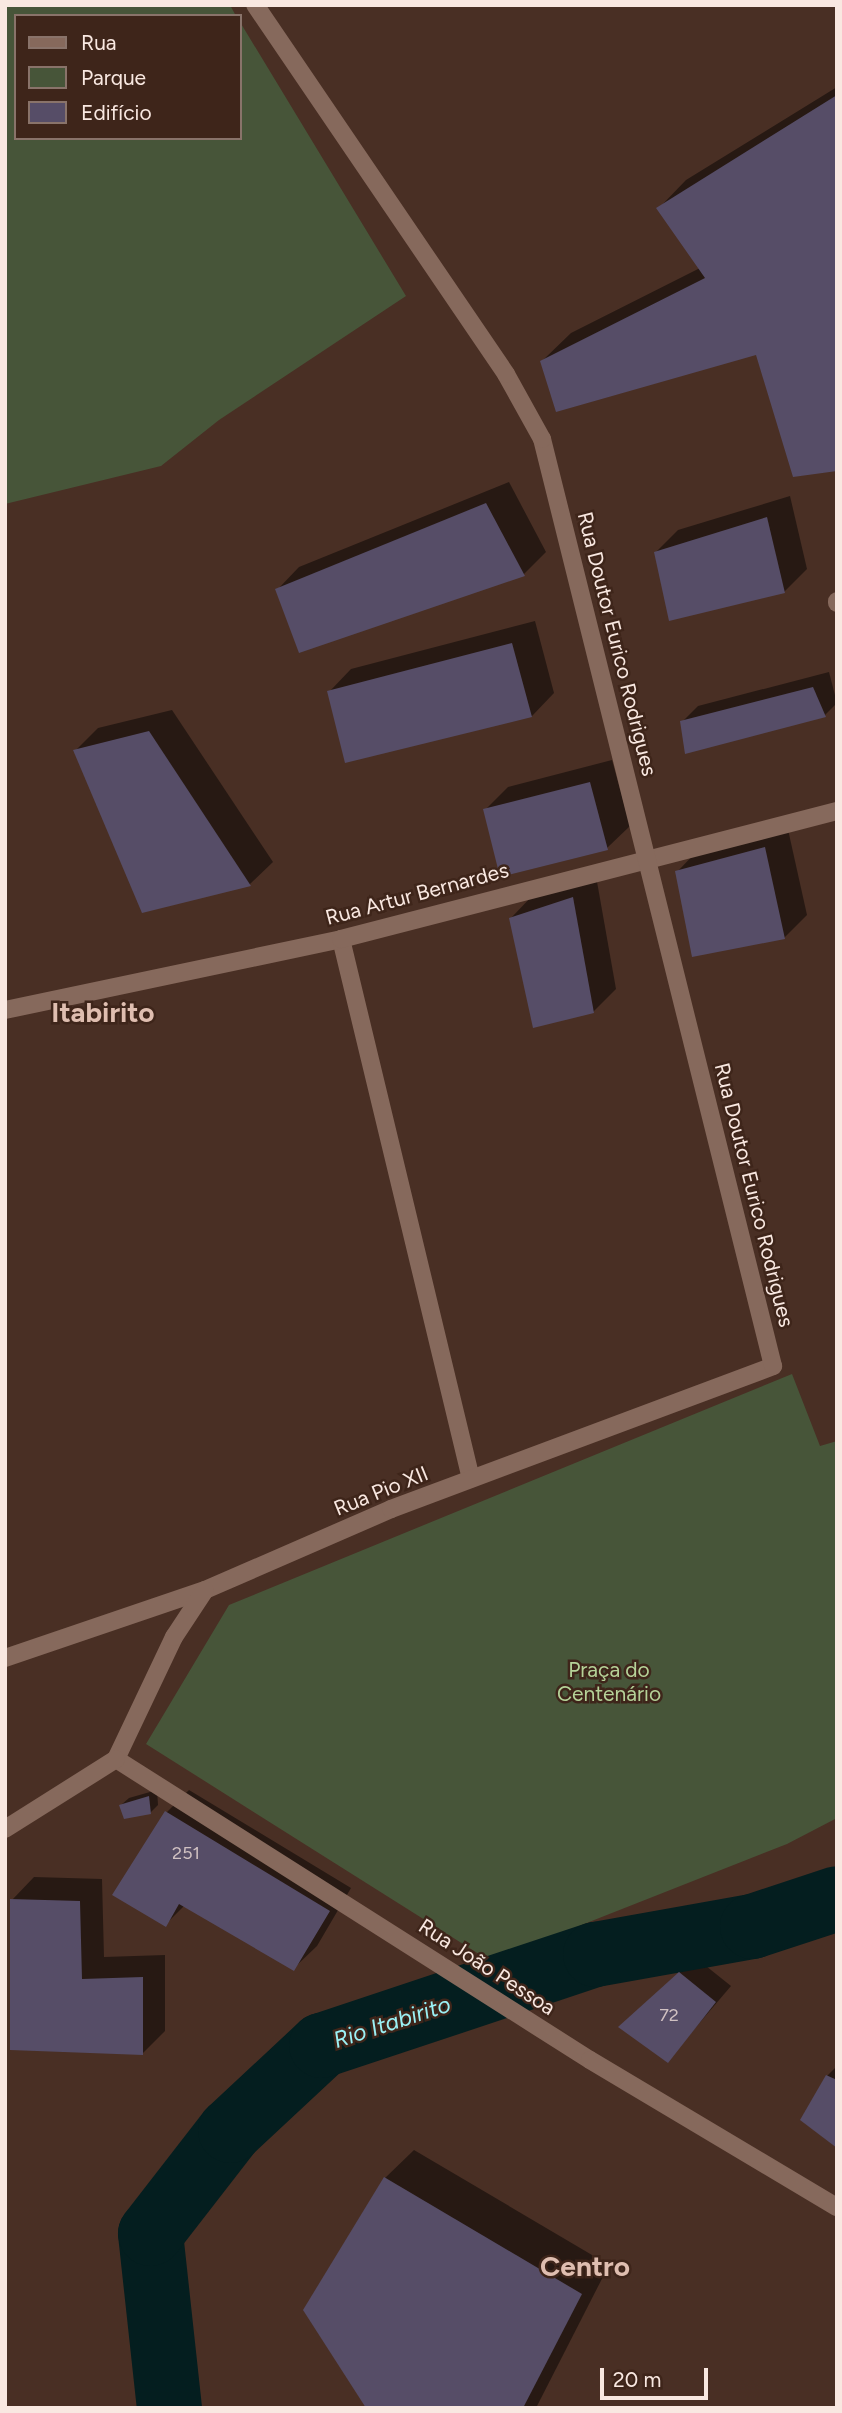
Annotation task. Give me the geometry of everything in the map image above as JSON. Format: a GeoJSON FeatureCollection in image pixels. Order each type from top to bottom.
{"type":"FeatureCollection","features":[{"type":"Feature","properties":{"kind":"main road","name":"Rua Doutor Eurico Rodrigues"},"geometry":{"type":"LineString","coordinates":[[255,5],[506,374],[542,439],[773,1366]]}},
{"type":"Feature","properties":{"kind":"main road","name":"Rua Artur Bernardes"},"geometry":{"type":"LineString","coordinates":[[5,1010],[341,939],[837,811]]}},
{"type":"Feature","properties":{"kind":"main road"},"geometry":{"type":"LineString","coordinates":[[341,939],[471,1479]]}},
{"type":"Feature","properties":{"kind":"main road","name":"Rua Pio XII"},"geometry":{"type":"LineString","coordinates":[[5,1658],[205,1590],[391,1509],[773,1366]]}},
{"type":"Feature","properties":{"kind":"main road"},"geometry":{"type":"LineString","coordinates":[[5,1829],[116,1759],[174,1637],[205,1590]]}},
{"type":"Feature","properties":{"kind":"main road","name":"Rua João Pessoa"},"geometry":{"type":"LineString","coordinates":[[116,1759],[590,2060],[837,2207]]}},
{"type":"Feature","properties":{"kind":"green space"},"geometry":{"type":"Polygon","coordinates":[[[5,5],[230,5],[235,14],[14,14],[14,140],[242,140],[242,25],[406,296],[219,420],[161,466],[5,504],[5,5]]]}},
{"type":"Feature","properties":{"kind":"green space","name":"Praça do Centenário"},"geometry":{"type":"Polygon","coordinates":[[[792,1374],[820,1446],[837,1441],[837,1818],[787,1844],[490,1961],[146,1744],[229,1605],[792,1374]]]}},
{"type":"Feature","properties":{"kind":"building"},"geometry":{"type":"Polygon","coordinates":[[[837,95],[837,471],[793,477],[756,355],[556,412],[540,361],[705,278],[656,208],[837,95]]]}},
{"type":"Feature","properties":{"kind":"building"},"geometry":{"type":"Polygon","coordinates":[[[486,503],[525,576],[299,653],[275,589],[486,503]]]}},
{"type":"Feature","properties":{"kind":"building"},"geometry":{"type":"Polygon","coordinates":[[[767,517],[785,593],[669,621],[654,552],[767,517]]]}},
{"type":"Feature","properties":{"kind":"building"},"geometry":{"type":"Polygon","coordinates":[[[512,643],[532,717],[345,763],[327,691],[512,643]]]}},
{"type":"Feature","properties":{"kind":"building"},"geometry":{"type":"Polygon","coordinates":[[[813,687],[826,717],[685,754],[680,721],[813,687]]]}},
{"type":"Feature","properties":{"kind":"building"},"geometry":{"type":"Polygon","coordinates":[[[149,731],[251,886],[142,913],[73,750],[149,731]]]}},
{"type":"Feature","properties":{"kind":"building"},"geometry":{"type":"Polygon","coordinates":[[[590,782],[608,850],[500,877],[483,809],[590,782]]]}},
{"type":"Feature","properties":{"kind":"building"},"geometry":{"type":"Polygon","coordinates":[[[765,847],[785,939],[692,957],[675,871],[765,847]]]}},
{"type":"Feature","properties":{"kind":"building"},"geometry":{"type":"Polygon","coordinates":[[[573,897],[594,1013],[533,1028],[509,918],[573,897]]]}},
{"type":"Feature","properties":{"kind":"building"},"geometry":{"type":"Polygon","coordinates":[[[149,1796],[151,1814],[124,1819],[119,1805],[149,1796]]]}},
{"type":"Feature","properties":{"kind":"building"},"geometry":{"type":"Polygon","coordinates":[[[165,1811],[330,1911],[294,1971],[179,1904],[166,1927],[112,1895],[165,1811]]]}},
{"type":"Feature","properties":{"kind":"building"},"geometry":{"type":"Polygon","coordinates":[[[10,1899],[80,1901],[82,1979],[143,1977],[143,2055],[10,2050],[10,1899]]]}},
{"type":"Feature","properties":{"kind":"building"},"geometry":{"type":"Polygon","coordinates":[[[679,1972],[716,2002],[668,2063],[618,2027],[679,1972]]]}},
{"type":"Feature","properties":{"kind":"building"},"geometry":{"type":"Polygon","coordinates":[[[826,2075],[837,2080],[837,2148],[800,2120],[826,2075]]]}},
{"type":"Feature","properties":{"kind":"building"},"geometry":{"type":"Polygon","coordinates":[[[384,2177],[582,2294],[523,2408],[366,2408],[303,2310],[384,2177]]]}},
{"type":"Feature","properties":{"kind":"waterway","name":"Rio Itabirito"},"geometry":{"type":"LineString","coordinates":[[169,2408],[150,2233],[230,2130],[321,2045],[595,1954],[752,1926],[837,1898]]}},
{"type":"Feature","properties":{"kind":"district","name":"Itabirito"},"geometry":{"type":"Point","coordinates":[103,1012]}},
{"type":"Feature","properties":{"kind":"district","name":"Centro"},"geometry":{"type":"Point","coordinates":[585,2266]}}]}
